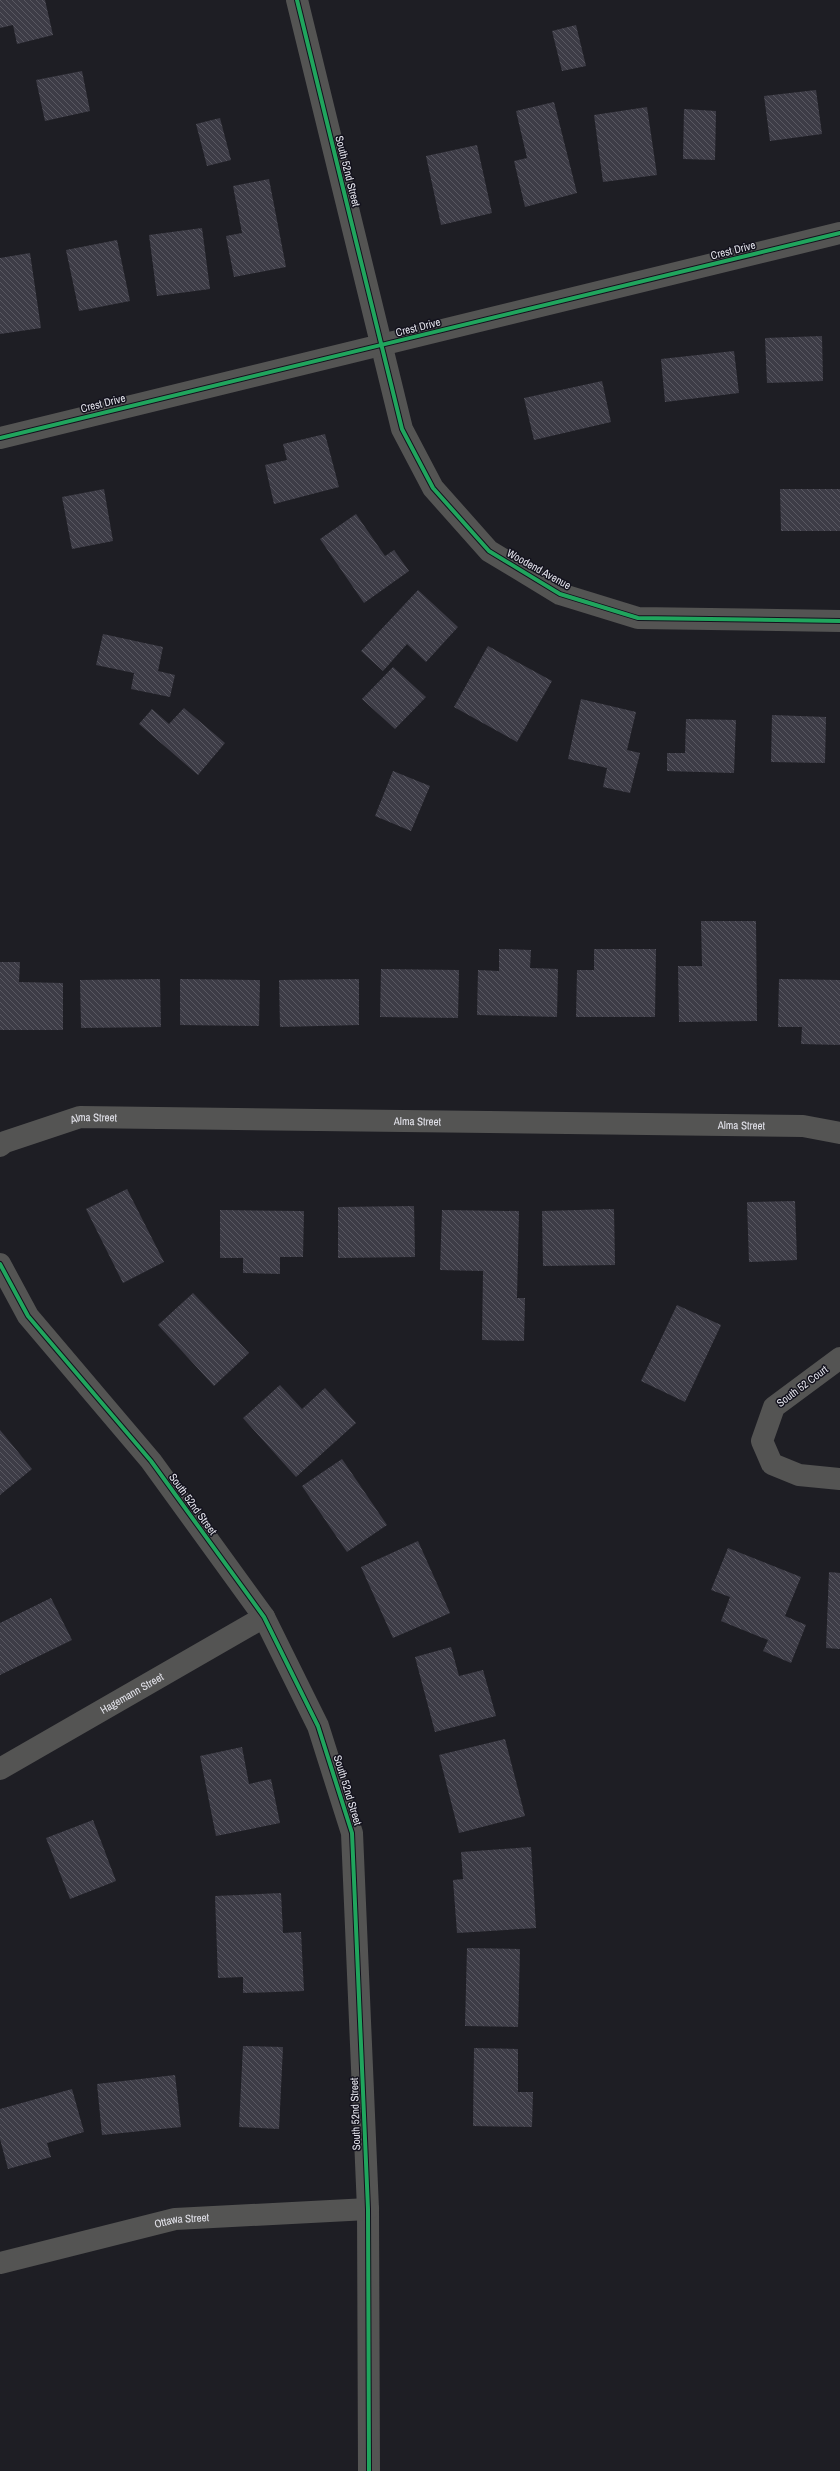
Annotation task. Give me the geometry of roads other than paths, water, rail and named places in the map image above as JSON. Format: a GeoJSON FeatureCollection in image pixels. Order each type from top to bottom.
{"type":"FeatureCollection","features":[{"type":"Feature","properties":{"kind":"street","name":"South 52nd Street"},"geometry":{"type":"LineString","coordinates":[[297,0],[381,346]]}},
{"type":"Feature","properties":{"kind":"street","name":"Crest Drive"},"geometry":{"type":"LineString","coordinates":[[0,438],[840,233]]}},
{"type":"Feature","properties":{"kind":"street","name":"Woodend Avenue"},"geometry":{"type":"LineString","coordinates":[[381,346],[402,429],[433,488],[489,551],[553,590],[638,618],[840,621]]}},
{"type":"Feature","properties":{"kind":"street","name":"Alma Street"},"geometry":{"type":"LineString","coordinates":[[0,1146],[6,1142],[80,1117],[803,1126],[840,1133]]}},
{"type":"Feature","properties":{"kind":"street","name":"South 52nd Street"},"geometry":{"type":"LineString","coordinates":[[0,1264],[28,1316],[151,1461],[264,1617],[318,1726],[352,1833],[368,2209],[369,2471]]}},
{"type":"Feature","properties":{"kind":"street","name":"South 52 Court"},"geometry":{"type":"LineString","coordinates":[[840,1358],[774,1407],[762,1441],[772,1464],[798,1475],[840,1478]]}},
{"type":"Feature","properties":{"kind":"street","name":"Hagemann Street"},"geometry":{"type":"LineString","coordinates":[[0,1768],[264,1617]]}},
{"type":"Feature","properties":{"kind":"street","name":"Ottawa Street"},"geometry":{"type":"LineString","coordinates":[[0,2263],[175,2219],[368,2209]]}}]}
